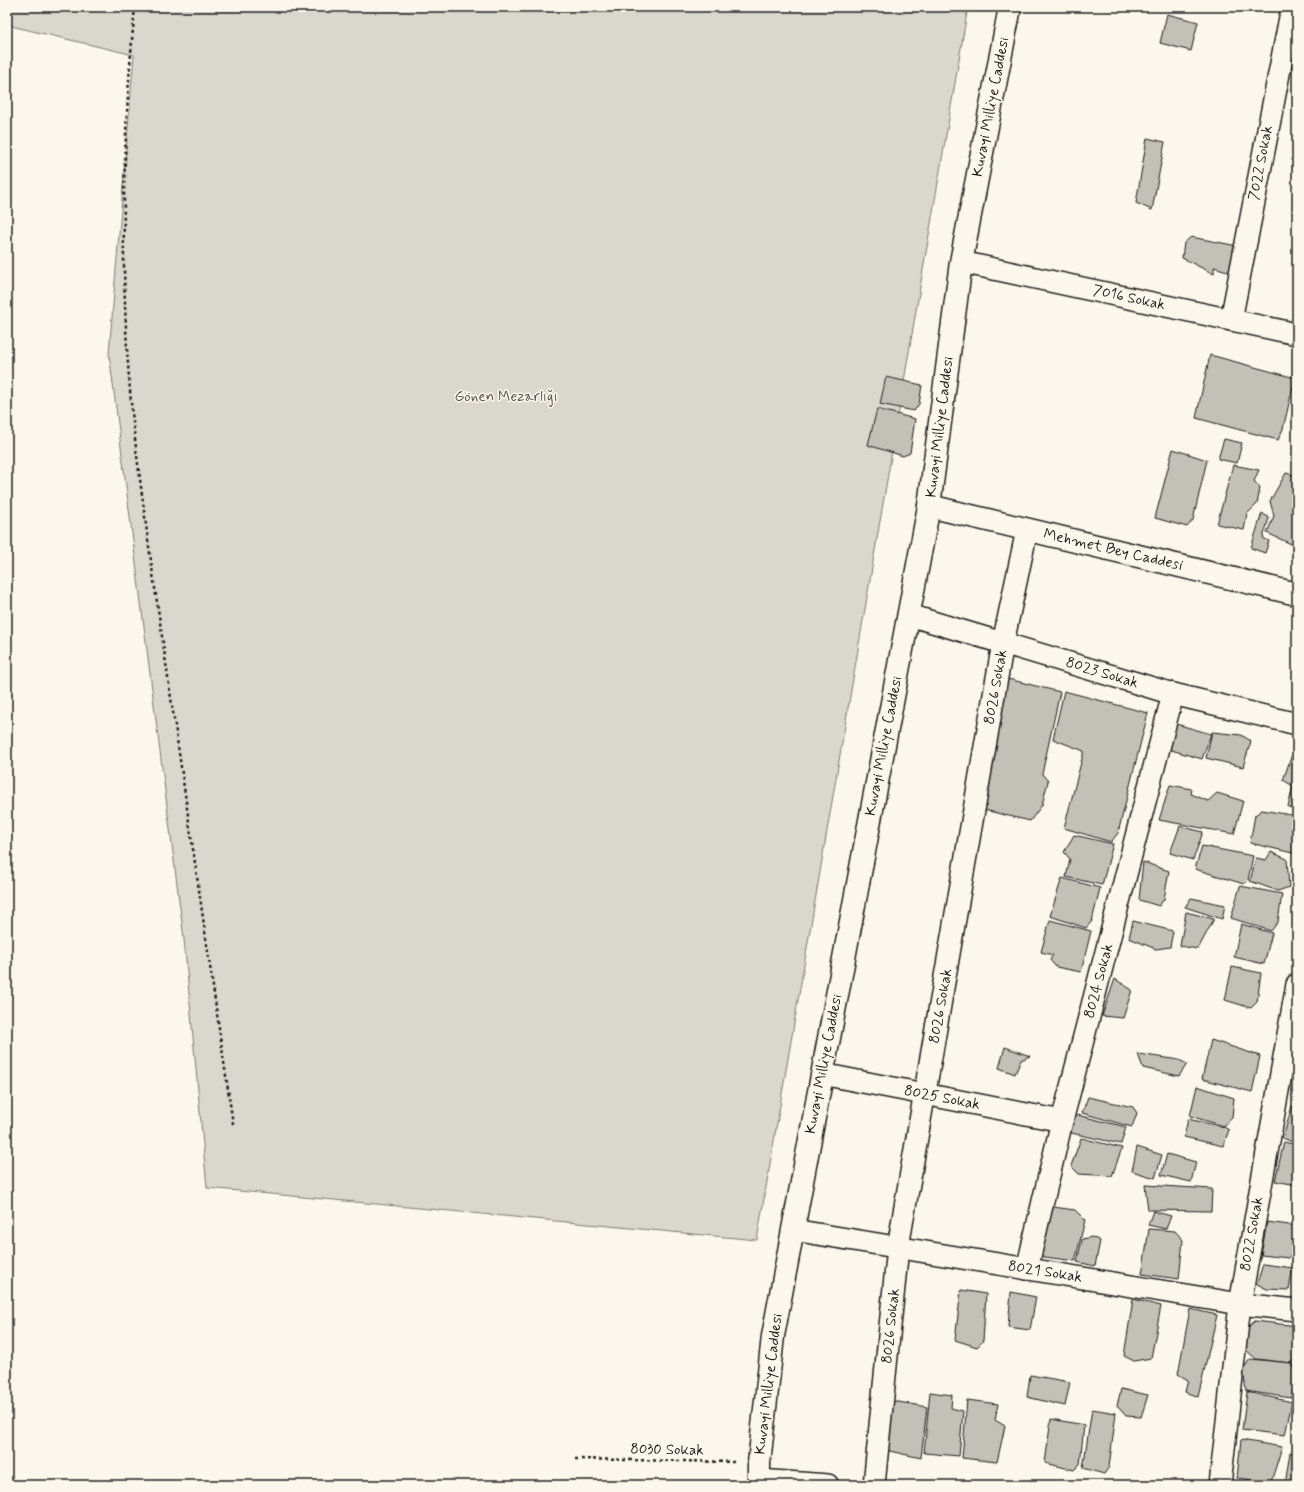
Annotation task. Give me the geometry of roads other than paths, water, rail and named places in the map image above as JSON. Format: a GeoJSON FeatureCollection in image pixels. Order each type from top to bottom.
{"type":"FeatureCollection","features":[{"type":"Feature","properties":{"kind":"main road","name":"Kuvayi Milliye Caddesi"},"geometry":{"type":"LineString","coordinates":[[759,1476],[773,1336],[929,506],[961,262],[1010,7]]}},
{"type":"Feature","properties":{"kind":"main road","name":"Mehmet Bey Caddesi"},"geometry":{"type":"LineString","coordinates":[[929,506],[1297,594]]}},
{"type":"Feature","properties":{"kind":"street","name":"7022 Sokak"},"geometry":{"type":"LineString","coordinates":[[1231,320],[1292,7]]}},
{"type":"Feature","properties":{"kind":"street","name":"7016 Sokak"},"geometry":{"type":"LineString","coordinates":[[961,262],[1297,334]]}},
{"type":"Feature","properties":{"kind":"street","name":"8026 Sokak"},"geometry":{"type":"LineString","coordinates":[[874,1485],[898,1247],[1003,643],[1027,530]]}},
{"type":"Feature","properties":{"kind":"street","name":"8023 Sokak"},"geometry":{"type":"LineString","coordinates":[[909,615],[1173,694],[1297,724]]}},
{"type":"Feature","properties":{"kind":"street","name":"8024 Sokak"},"geometry":{"type":"LineString","coordinates":[[1026,1269],[1062,1121],[1173,694]]}},
{"type":"Feature","properties":{"kind":"street","name":"8022 Sokak"},"geometry":{"type":"LineString","coordinates":[[1220,1485],[1240,1304],[1297,984]]}},
{"type":"Feature","properties":{"kind":"street","name":"8025 Sokak"},"geometry":{"type":"LineString","coordinates":[[822,1074],[1062,1121]]}},
{"type":"Feature","properties":{"kind":"street","name":"8021 Sokak"},"geometry":{"type":"LineString","coordinates":[[793,1230],[1240,1304],[1297,1310]]}},
{"type":"Feature","properties":{"kind":"street"},"geometry":{"type":"LineString","coordinates":[[759,1476],[828,1485]]}},
{"type":"Feature","properties":{"kind":"park label","name":"Gönen Mezarlığı"},"geometry":{"type":"Point","coordinates":[506,397]}}]}
